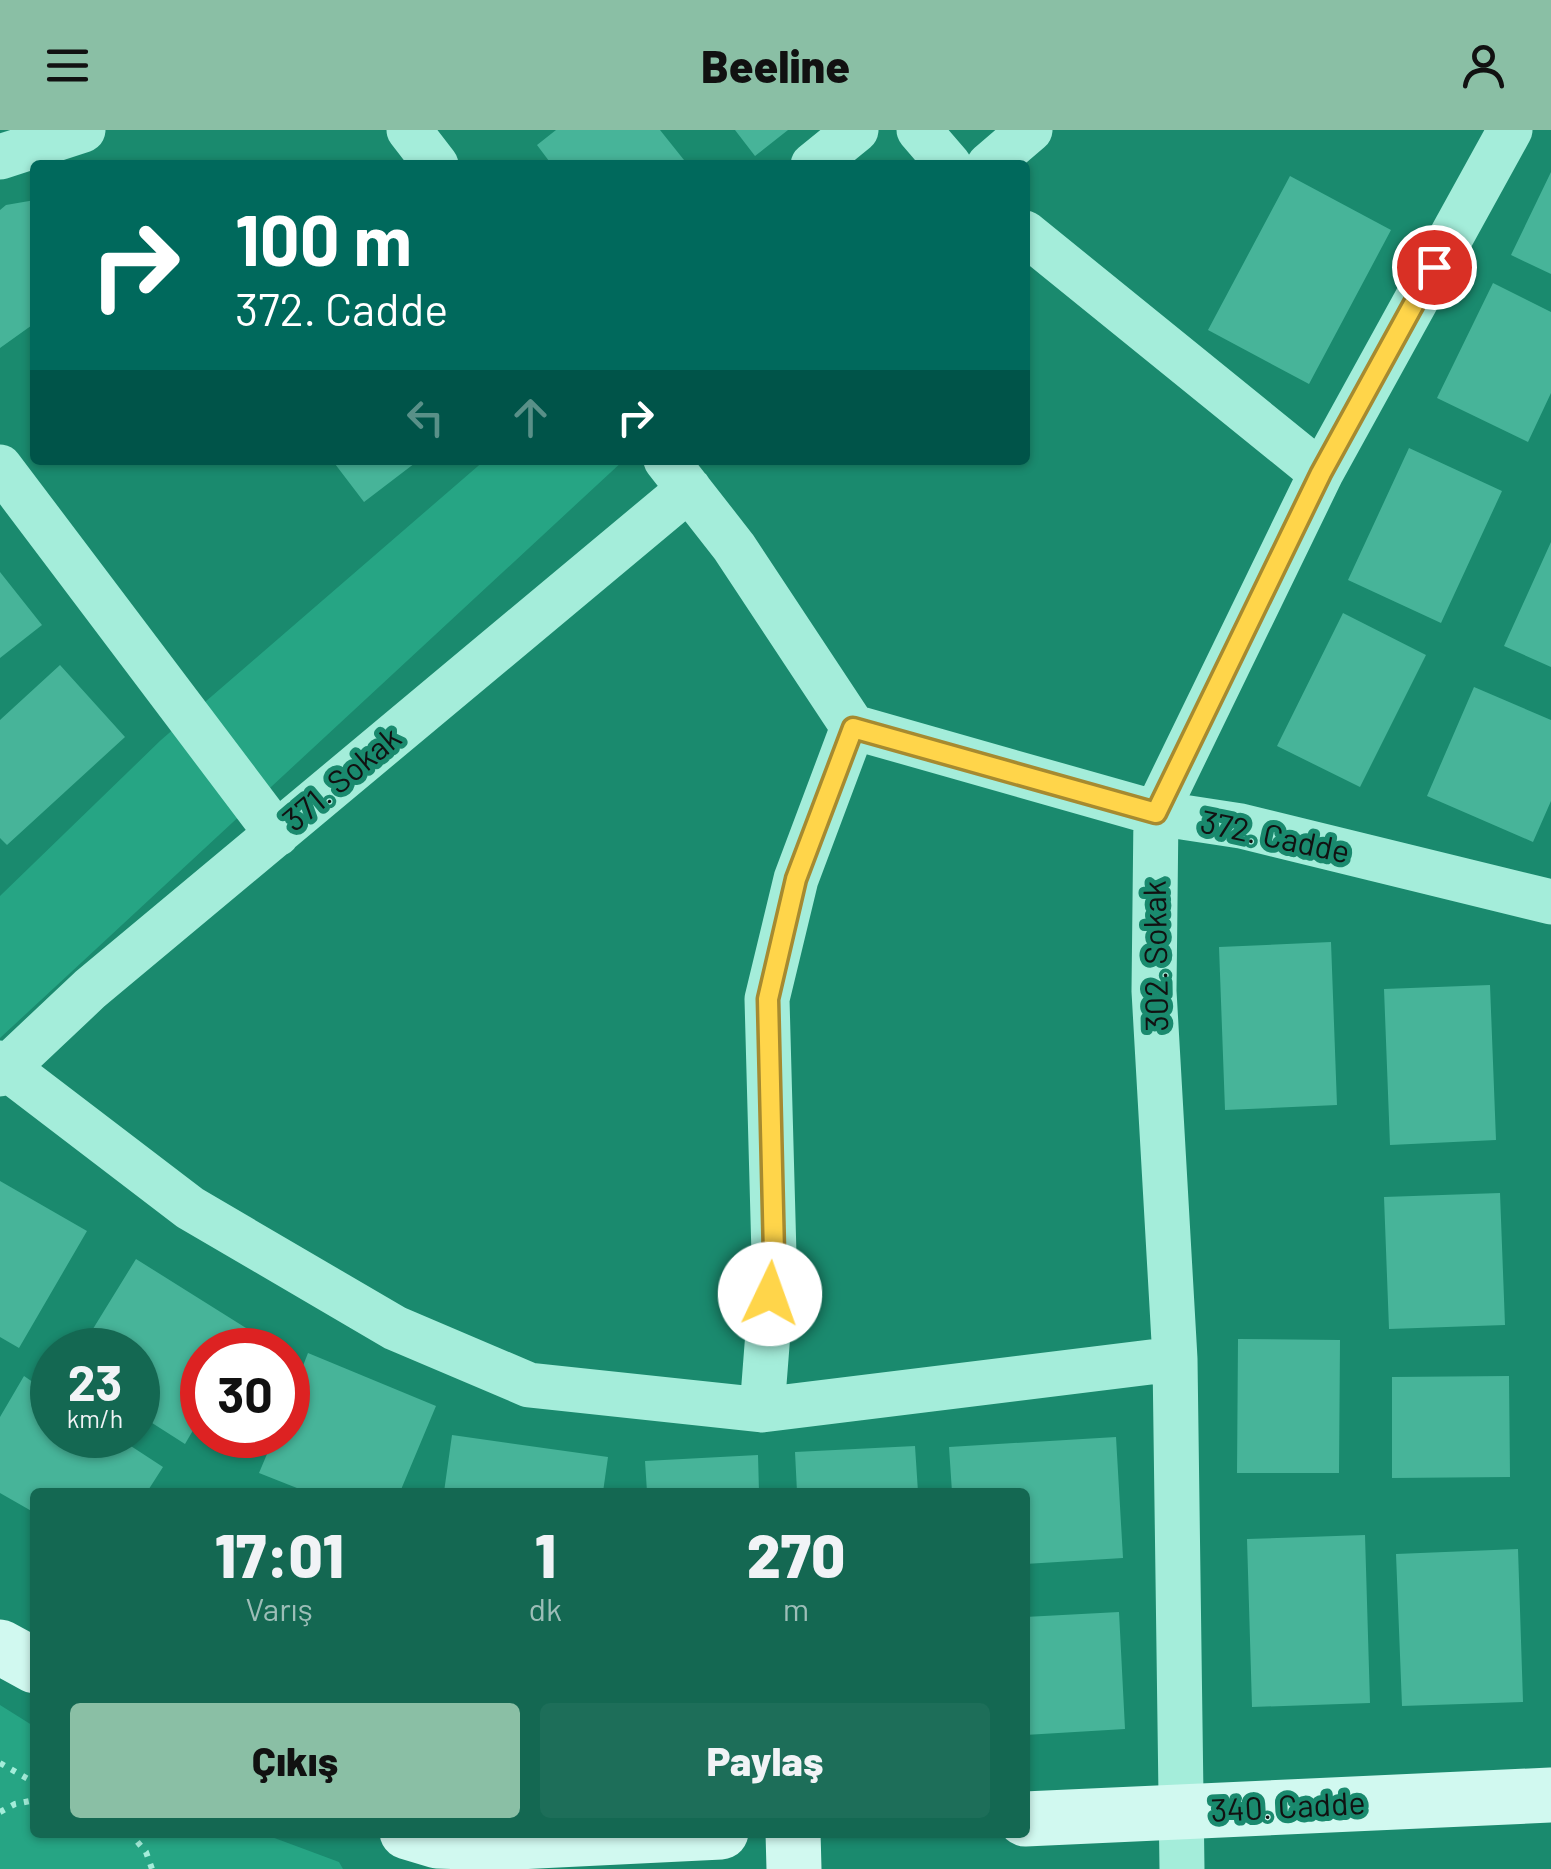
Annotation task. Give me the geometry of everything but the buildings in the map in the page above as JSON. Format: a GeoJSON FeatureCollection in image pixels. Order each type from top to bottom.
{"type":"FeatureCollection","features":[{"type":"Feature","properties":{"kind":"street"},"geometry":{"type":"LineString","coordinates":[[0,157],[83,130]]}},
{"type":"Feature","properties":{"kind":"street"},"geometry":{"type":"LineString","coordinates":[[409,130],[432,160]]}},
{"type":"Feature","properties":{"kind":"street"},"geometry":{"type":"LineString","coordinates":[[819,160],[856,130]]}},
{"type":"Feature","properties":{"kind":"street"},"geometry":{"type":"LineString","coordinates":[[919,130],[945,160]]}},
{"type":"Feature","properties":{"kind":"street"},"geometry":{"type":"LineString","coordinates":[[995,160],[1030,130]]}},
{"type":"Feature","properties":{"kind":"street","name":"302. Sokak"},"geometry":{"type":"LineString","coordinates":[[1182,1869],[1175,1359],[1154,991],[1156,813],[1321,473],[1510,130]]}},
{"type":"Feature","properties":{"kind":"street"},"geometry":{"type":"LineString","coordinates":[[1030,237],[1321,473]]}},
{"type":"Feature","properties":{"kind":"street"},"geometry":{"type":"LineString","coordinates":[[0,467],[277,834]]}},
{"type":"Feature","properties":{"kind":"street"},"geometry":{"type":"LineString","coordinates":[[678,474],[734,546],[853,728],[796,879],[768,999],[774,1254],[762,1410]]}},
{"type":"Feature","properties":{"kind":"street","name":"371. Sokak"},"geometry":{"type":"LineString","coordinates":[[2,1068],[90,989],[277,834],[678,474]]}},
{"type":"Feature","properties":{"kind":"street","name":"372. Cadde"},"geometry":{"type":"LineString","coordinates":[[853,728],[1156,813],[1241,826],[1551,902]]}},
{"type":"Feature","properties":{"kind":"street"},"geometry":{"type":"LineString","coordinates":[[2,1068],[190,1208],[394,1328],[529,1386],[762,1410],[1175,1359]]}},
{"type":"Feature","properties":{"kind":"street"},"geometry":{"type":"LineString","coordinates":[[0,1647],[30,1663]]}},
{"type":"Feature","properties":{"kind":"street","name":"340. Cadde"},"geometry":{"type":"LineString","coordinates":[[1030,1819],[1551,1794]]}},
{"type":"Feature","properties":{"kind":"street"},"geometry":{"type":"LineString","coordinates":[[424,1848],[599,1838]]}},
{"type":"Feature","properties":{"kind":"street"},"geometry":{"type":"LineString","coordinates":[[793,1838],[794,1869]]}},
{"type":"Feature","properties":{"kind":"path"},"geometry":{"type":"LineString","coordinates":[[0,1763],[30,1780]]}},
{"type":"Feature","properties":{"kind":"path"},"geometry":{"type":"LineString","coordinates":[[0,1812],[30,1801]]}},
{"type":"Feature","properties":{"kind":"path"},"geometry":{"type":"LineString","coordinates":[[134,1838],[146,1852],[152,1869]]}},
{"type":"Feature","properties":{"kind":"green space"},"geometry":{"type":"Polygon","coordinates":[[[479,465],[619,465],[0,1038],[0,896],[161,740],[479,465]]]}},
{"type":"Feature","properties":{"kind":"green space"},"geometry":{"type":"Polygon","coordinates":[[[0,1705],[30,1724],[30,1838],[274,1838],[339,1862],[343,1869],[0,1869],[0,1705]]]}},
{"type":"Feature","properties":{"kind":"route"},"geometry":{"type":"LineString","coordinates":[[770,1294],[774,1254],[768,999],[796,879],[853,728],[1156,813],[1321,473],[1434,267]]}}]}
